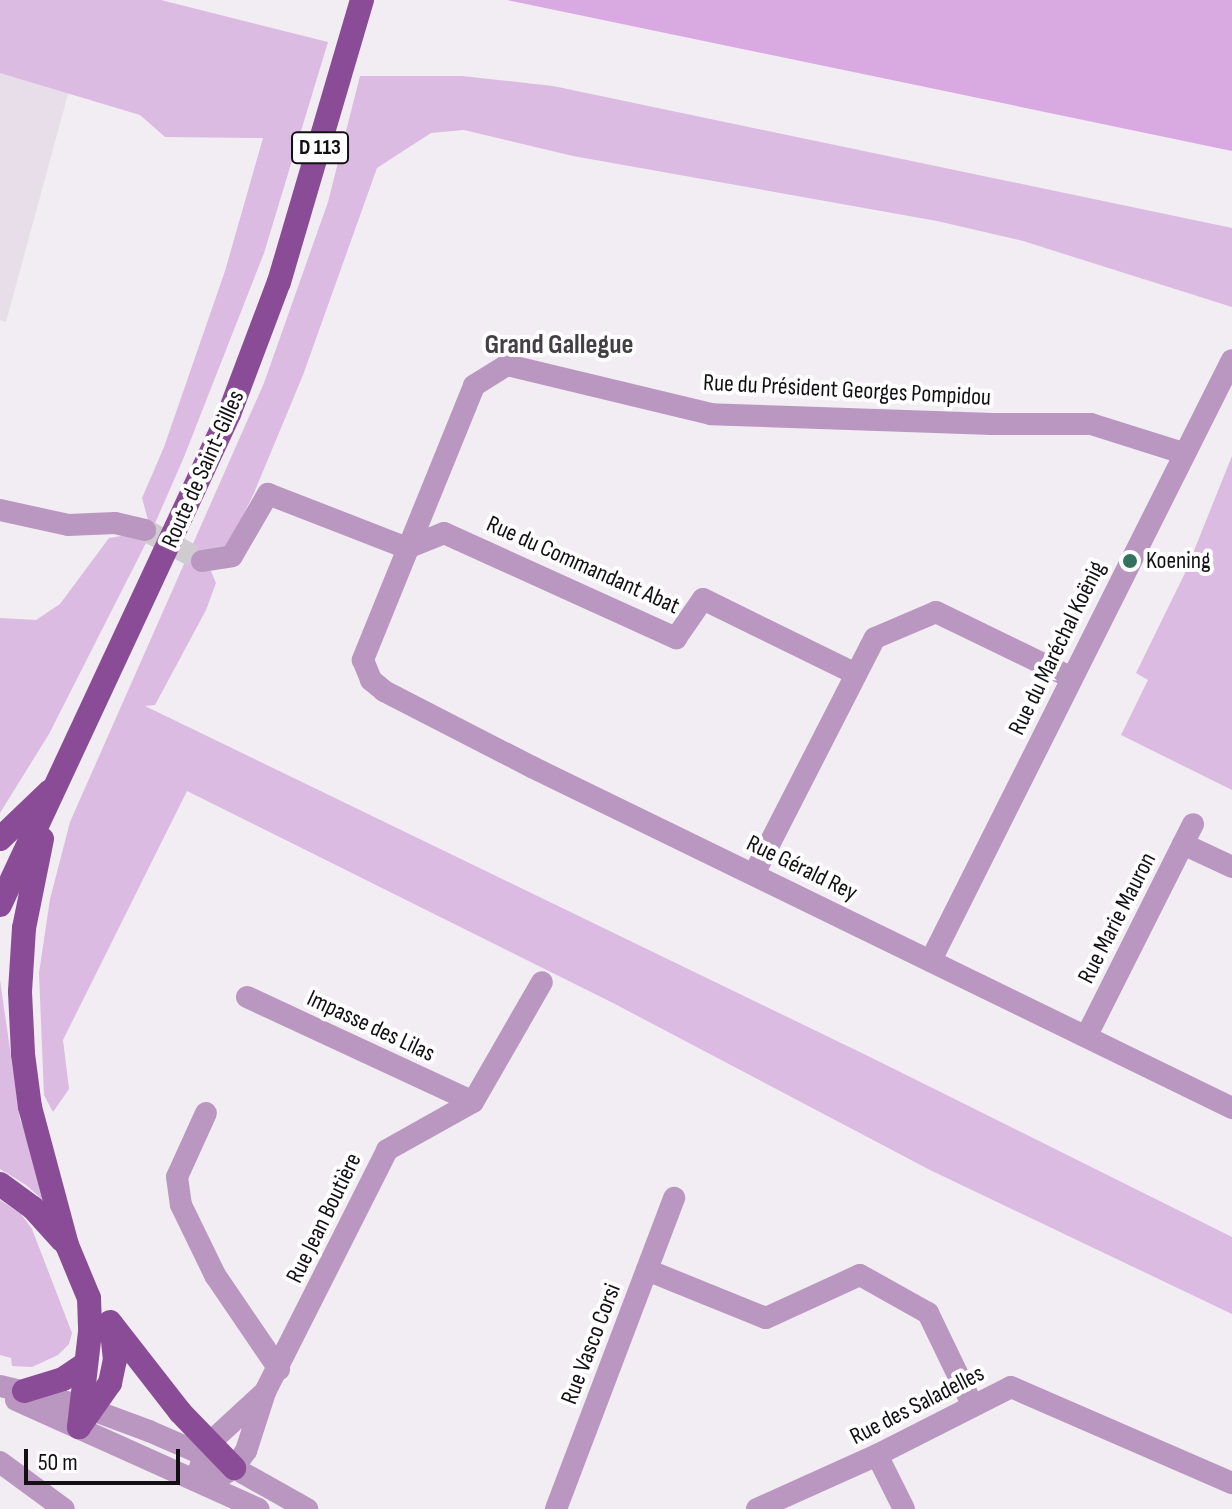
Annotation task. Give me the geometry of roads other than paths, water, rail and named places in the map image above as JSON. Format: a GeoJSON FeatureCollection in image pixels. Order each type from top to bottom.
{"type":"FeatureCollection","features":[{"type":"Feature","properties":{"kind":"main road","name":"Route de Saint-Gilles"},"geometry":{"type":"LineString","coordinates":[[0,905],[229,414],[279,282],[360,7]]}},
{"type":"Feature","properties":{"kind":"main road"},"geometry":{"type":"LineString","coordinates":[[0,839],[55,792]]}},
{"type":"Feature","properties":{"kind":"main road"},"geometry":{"type":"LineString","coordinates":[[55,792],[24,928],[20,992],[30,1107],[67,1245],[89,1298],[207,1449],[234,1468]]}},
{"type":"Feature","properties":{"kind":"main road"},"geometry":{"type":"LineString","coordinates":[[0,1184],[33,1208],[67,1245]]}},
{"type":"Feature","properties":{"kind":"main road"},"geometry":{"type":"LineString","coordinates":[[84,1414],[84,1365],[90,1332],[89,1298]]}},
{"type":"Feature","properties":{"kind":"main road"},"geometry":{"type":"LineString","coordinates":[[84,1414],[110,1383],[115,1360],[110,1322]]}},
{"type":"Feature","properties":{"kind":"main road"},"geometry":{"type":"LineString","coordinates":[[8,1390],[63,1379],[84,1365]]}},
{"type":"Feature","properties":{"kind":"street","name":"Rue du Maréchal Koënig"},"geometry":{"type":"LineString","coordinates":[[931,960],[1232,360]]}},
{"type":"Feature","properties":{"kind":"street","name":"Rue du Président Georges Pompidou"},"geometry":{"type":"LineString","coordinates":[[363,660],[474,386],[507,365],[711,414],[992,424],[1091,424],[1183,453]]}},
{"type":"Feature","properties":{"kind":"street"},"geometry":{"type":"LineString","coordinates":[[202,561],[232,556],[268,494],[407,548]]}},
{"type":"Feature","properties":{"kind":"street"},"geometry":{"type":"LineString","coordinates":[[0,510],[68,525],[115,523],[145,530]]}},
{"type":"Feature","properties":{"kind":"street","name":"Rue du Commandant Abat"},"geometry":{"type":"LineString","coordinates":[[407,548],[444,533],[676,638],[703,599],[856,674]]}},
{"type":"Feature","properties":{"kind":"street"},"geometry":{"type":"LineString","coordinates":[[754,874],[875,638],[936,612],[1072,678]]}},
{"type":"Feature","properties":{"kind":"street","name":"Rue Gérald Rey"},"geometry":{"type":"LineString","coordinates":[[363,660],[371,680],[384,691],[1232,1108]]}},
{"type":"Feature","properties":{"kind":"street","name":"Rue Marie Mauron"},"geometry":{"type":"LineString","coordinates":[[1087,1035],[1188,834],[1232,867]]}},
{"type":"Feature","properties":{"kind":"street"},"geometry":{"type":"LineString","coordinates":[[473,1102],[542,982]]}},
{"type":"Feature","properties":{"kind":"street","name":"Impasse des Lilas"},"geometry":{"type":"LineString","coordinates":[[247,997],[473,1102]]}},
{"type":"Feature","properties":{"kind":"street","name":"Rue Jean Boutière"},"geometry":{"type":"LineString","coordinates":[[196,1479],[207,1449],[227,1423],[265,1392],[279,1369],[387,1150],[473,1102]]}},
{"type":"Feature","properties":{"kind":"street"},"geometry":{"type":"LineString","coordinates":[[206,1113],[177,1177],[181,1205],[215,1275],[279,1369]]}},
{"type":"Feature","properties":{"kind":"street","name":"Rue Vasco Corsi"},"geometry":{"type":"LineString","coordinates":[[556,1509],[674,1198]]}},
{"type":"Feature","properties":{"kind":"street"},"geometry":{"type":"LineString","coordinates":[[647,1270],[766,1318],[860,1275],[928,1313],[972,1404]]}},
{"type":"Feature","properties":{"kind":"street","name":"Rue des Saladelles"},"geometry":{"type":"LineString","coordinates":[[757,1509],[877,1455],[972,1404],[1011,1387],[1232,1483]]}},
{"type":"Feature","properties":{"kind":"street"},"geometry":{"type":"LineString","coordinates":[[8,1390],[207,1449]]}},
{"type":"Feature","properties":{"kind":"street","name":"Rue Jean Boutière"},"geometry":{"type":"LineString","coordinates":[[234,1468],[259,1421],[265,1392]]}},
{"type":"Feature","properties":{"kind":"street"},"geometry":{"type":"LineString","coordinates":[[84,1414],[196,1479],[259,1509]]}},
{"type":"Feature","properties":{"kind":"street"},"geometry":{"type":"LineString","coordinates":[[877,1455],[904,1509]]}},
{"type":"Feature","properties":{"kind":"street"},"geometry":{"type":"LineString","coordinates":[[0,1462],[64,1509]]}},
{"type":"Feature","properties":{"kind":"street"},"geometry":{"type":"LineString","coordinates":[[196,1479],[219,1477],[234,1468],[307,1509]]}},
{"type":"Feature","properties":{"kind":"tunnel"},"geometry":{"type":"LineString","coordinates":[[145,530],[202,561]]}},
{"type":"Feature","properties":{"kind":"place","name":"Koening"},"geometry":{"type":"Point","coordinates":[1130,561]}},
{"type":"Feature","properties":{"kind":"district","name":"Grand Gallegue"},"geometry":{"type":"Point","coordinates":[559,345]}}]}
